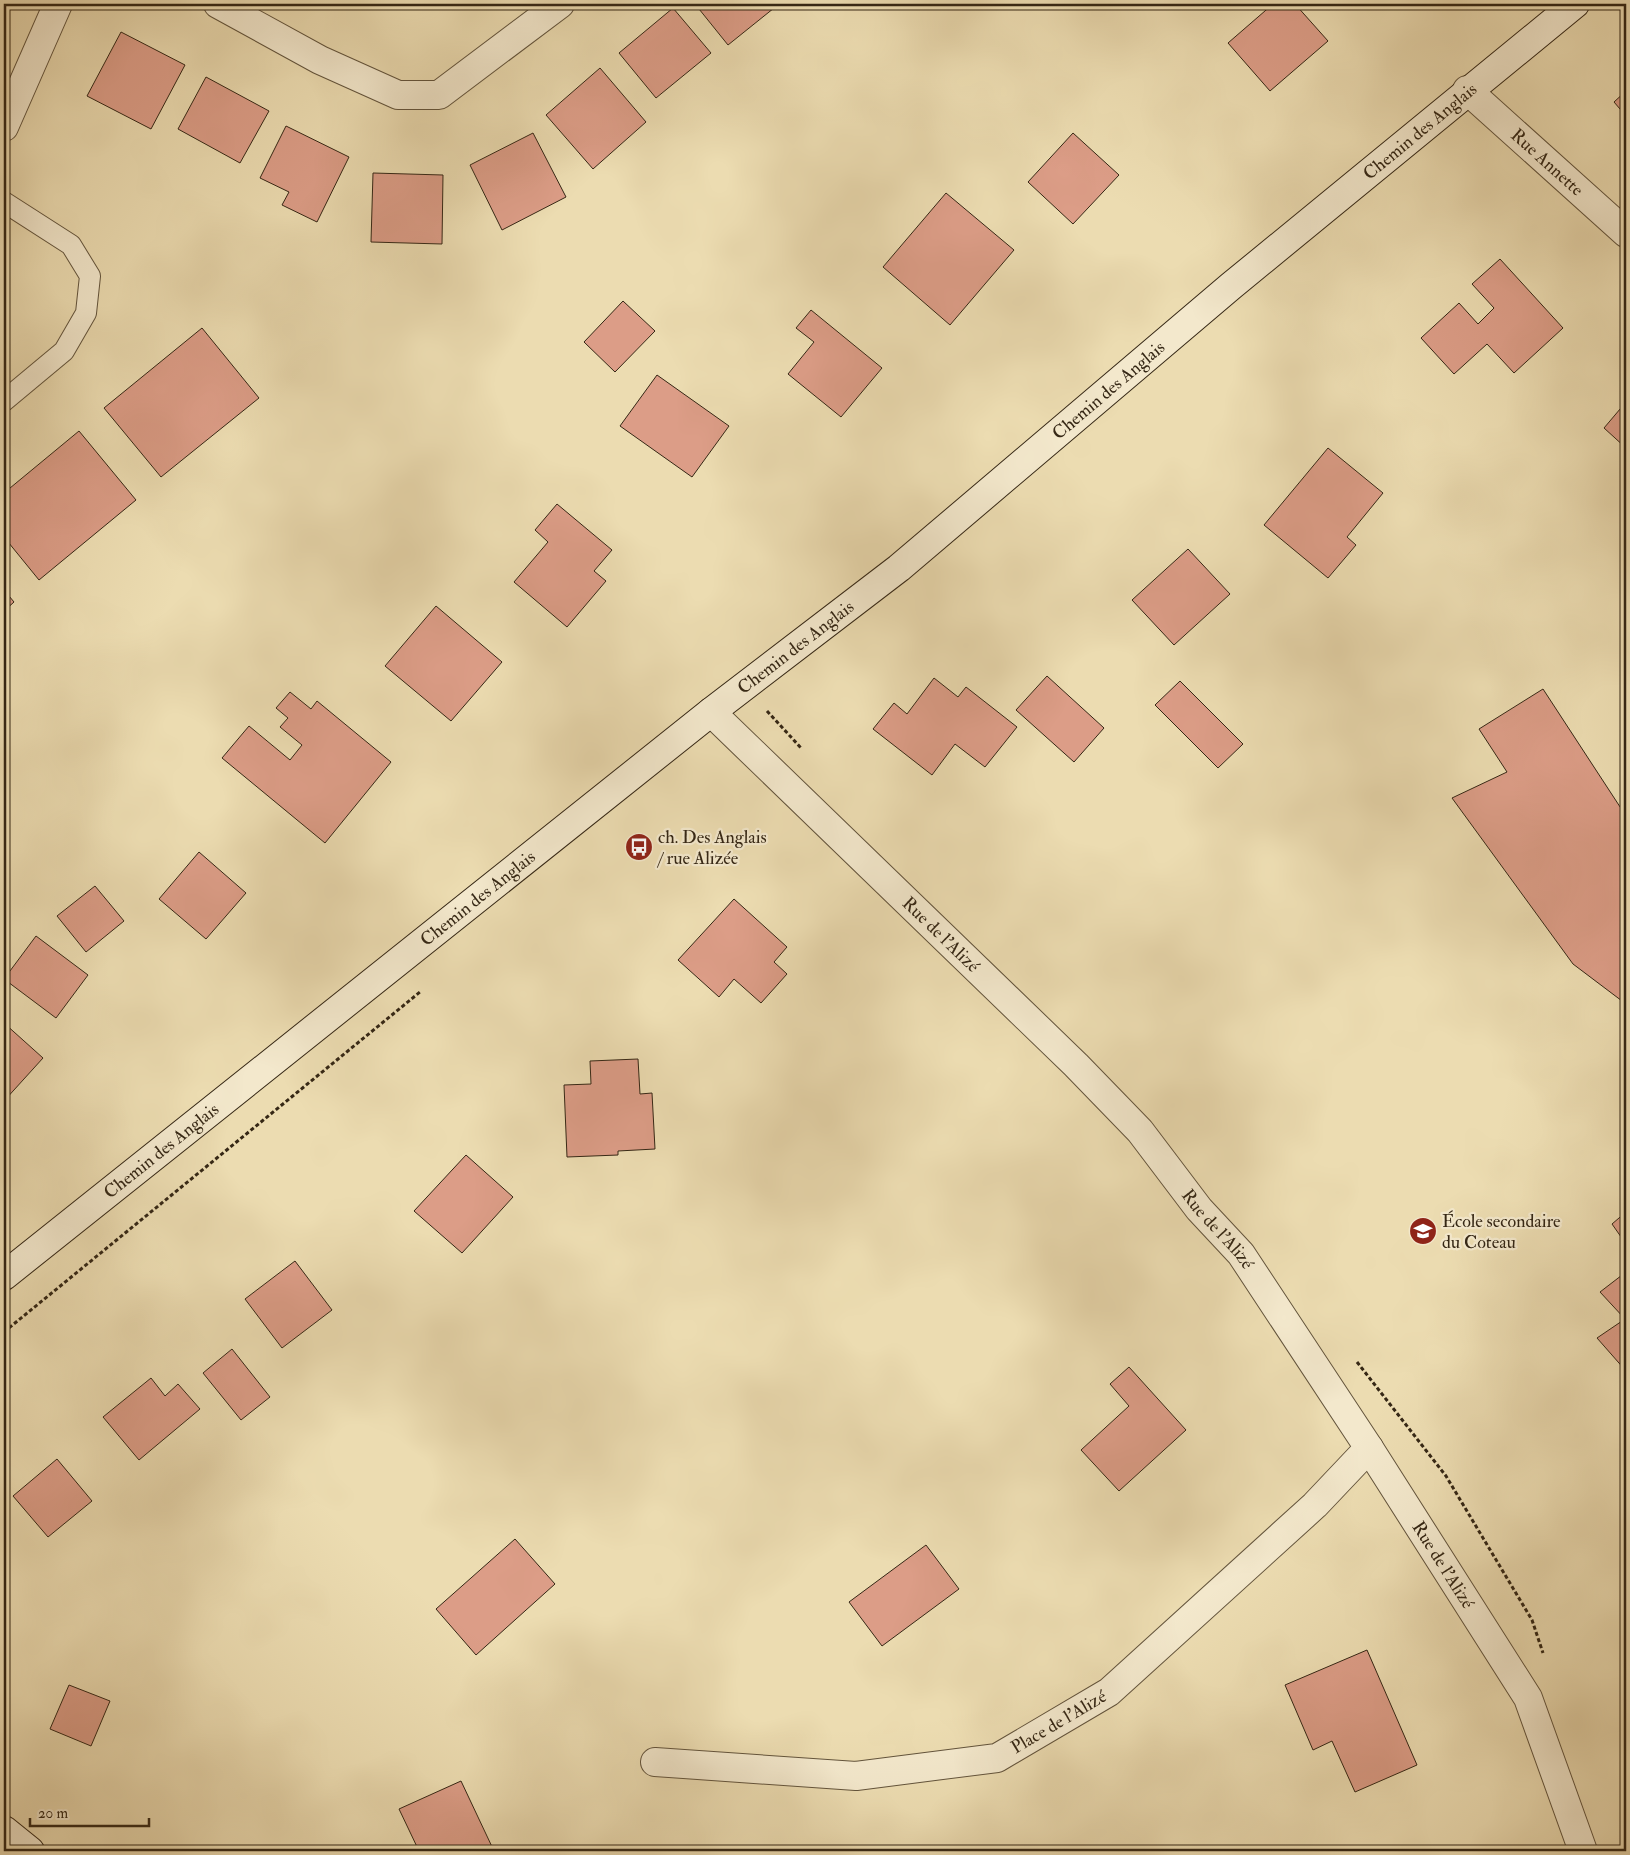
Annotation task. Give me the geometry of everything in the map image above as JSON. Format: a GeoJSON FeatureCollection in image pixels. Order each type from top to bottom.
{"type":"FeatureCollection","features":[{"type":"Feature","properties":{"kind":"street"},"geometry":{"type":"LineString","coordinates":[[4,127],[58,4]]}},
{"type":"Feature","properties":{"kind":"street"},"geometry":{"type":"LineString","coordinates":[[218,4],[320,60],[398,95],[439,96],[560,4]]}},
{"type":"Feature","properties":{"kind":"street","name":"Chemin des Anglais"},"geometry":{"type":"LineString","coordinates":[[4,1276],[711,712],[899,568],[1057,432],[1468,90],[1575,4]]}},
{"type":"Feature","properties":{"kind":"street","name":"Rue Annette"},"geometry":{"type":"LineString","coordinates":[[1468,90],[1626,232]]}},
{"type":"Feature","properties":{"kind":"street","name":"Rue de l'Alizé"},"geometry":{"type":"LineString","coordinates":[[711,712],[1076,1065],[1140,1131],[1199,1209],[1241,1254],[1369,1448],[1528,1698],[1583,1851]]}},
{"type":"Feature","properties":{"kind":"street","name":"Place de l'Alizé"},"geometry":{"type":"LineString","coordinates":[[656,1762],[856,1776],[997,1758],[1109,1692],[1315,1505],[1369,1448]]}},
{"type":"Feature","properties":{"kind":"street"},"geometry":{"type":"LineString","coordinates":[[4,1830],[30,1851]]}},
{"type":"Feature","properties":{"kind":"lane"},"geometry":{"type":"LineString","coordinates":[[4,202],[71,245],[90,276],[86,313],[64,351],[4,401]]}},
{"type":"Feature","properties":{"kind":"path"},"geometry":{"type":"LineString","coordinates":[[4,1332],[422,991]]}},
{"type":"Feature","properties":{"kind":"building"},"geometry":{"type":"Polygon","coordinates":[[[695,4],[779,4],[728,45],[695,4]]]}},
{"type":"Feature","properties":{"kind":"building"},"geometry":{"type":"Polygon","coordinates":[[[1273,4],[1295,4],[1328,41],[1270,91],[1228,43],[1273,4]]]}},
{"type":"Feature","properties":{"kind":"building"},"geometry":{"type":"Polygon","coordinates":[[[673,8],[711,53],[656,98],[619,53],[673,8]]]}},
{"type":"Feature","properties":{"kind":"building"},"geometry":{"type":"Polygon","coordinates":[[[121,32],[185,65],[151,129],[87,96],[121,32]]]}},
{"type":"Feature","properties":{"kind":"building"},"geometry":{"type":"Polygon","coordinates":[[[600,68],[646,122],[593,169],[546,115],[600,68]]]}},
{"type":"Feature","properties":{"kind":"building"},"geometry":{"type":"Polygon","coordinates":[[[206,77],[269,111],[240,163],[178,129],[206,77]]]}},
{"type":"Feature","properties":{"kind":"building"},"geometry":{"type":"Polygon","coordinates":[[[1626,91],[1626,116],[1614,102],[1626,91]]]}},
{"type":"Feature","properties":{"kind":"building"},"geometry":{"type":"Polygon","coordinates":[[[286,126],[349,157],[317,222],[282,205],[289,192],[260,178],[286,126]]]}},
{"type":"Feature","properties":{"kind":"building"},"geometry":{"type":"Polygon","coordinates":[[[533,133],[566,197],[502,230],[470,165],[533,133]]]}},
{"type":"Feature","properties":{"kind":"building"},"geometry":{"type":"Polygon","coordinates":[[[1073,133],[1119,175],[1073,224],[1028,182],[1073,133]]]}},
{"type":"Feature","properties":{"kind":"building"},"geometry":{"type":"Polygon","coordinates":[[[373,173],[443,175],[442,244],[371,242],[373,173]]]}},
{"type":"Feature","properties":{"kind":"building"},"geometry":{"type":"Polygon","coordinates":[[[946,193],[1014,250],[950,325],[883,267],[946,193]]]}},
{"type":"Feature","properties":{"kind":"building"},"geometry":{"type":"Polygon","coordinates":[[[1500,259],[1563,328],[1514,373],[1487,344],[1454,374],[1421,338],[1459,303],[1478,324],[1494,308],[1472,284],[1500,259]]]}},
{"type":"Feature","properties":{"kind":"building"},"geometry":{"type":"Polygon","coordinates":[[[623,301],[655,331],[615,372],[584,342],[623,301]]]}},
{"type":"Feature","properties":{"kind":"building"},"geometry":{"type":"Polygon","coordinates":[[[811,310],[882,368],[841,417],[788,374],[814,342],[796,328],[811,310]]]}},
{"type":"Feature","properties":{"kind":"building"},"geometry":{"type":"Polygon","coordinates":[[[202,328],[259,398],[161,477],[104,408],[202,328]]]}},
{"type":"Feature","properties":{"kind":"building"},"geometry":{"type":"Polygon","coordinates":[[[657,375],[729,426],[692,477],[620,426],[657,375]]]}},
{"type":"Feature","properties":{"kind":"building"},"geometry":{"type":"Polygon","coordinates":[[[1626,402],[1626,448],[1604,428],[1626,402]]]}},
{"type":"Feature","properties":{"kind":"building"},"geometry":{"type":"Polygon","coordinates":[[[79,431],[136,500],[39,580],[4,537],[4,493],[79,431]]]}},
{"type":"Feature","properties":{"kind":"building"},"geometry":{"type":"Polygon","coordinates":[[[1328,448],[1383,493],[1347,537],[1356,545],[1328,578],[1264,525],[1328,448]]]}},
{"type":"Feature","properties":{"kind":"building"},"geometry":{"type":"Polygon","coordinates":[[[557,504],[612,550],[594,571],[606,581],[567,627],[514,582],[548,542],[535,530],[557,504]]]}},
{"type":"Feature","properties":{"kind":"building"},"geometry":{"type":"Polygon","coordinates":[[[1188,549],[1230,594],[1174,645],[1132,600],[1188,549]]]}},
{"type":"Feature","properties":{"kind":"building"},"geometry":{"type":"Polygon","coordinates":[[[4,590],[14,602],[4,611],[4,590]]]}},
{"type":"Feature","properties":{"kind":"building"},"geometry":{"type":"Polygon","coordinates":[[[436,606],[502,662],[451,721],[385,666],[436,606]]]}},
{"type":"Feature","properties":{"kind":"building"},"geometry":{"type":"Polygon","coordinates":[[[1047,676],[1104,728],[1074,762],[1016,710],[1047,676]]]}},
{"type":"Feature","properties":{"kind":"building"},"geometry":{"type":"Polygon","coordinates":[[[934,678],[958,697],[966,687],[1017,727],[985,767],[955,744],[932,775],[873,729],[894,703],[907,714],[934,678]]]}},
{"type":"Feature","properties":{"kind":"building"},"geometry":{"type":"Polygon","coordinates":[[[1180,681],[1243,744],[1218,768],[1155,705],[1180,681]]]}},
{"type":"Feature","properties":{"kind":"building"},"geometry":{"type":"Polygon","coordinates":[[[1543,689],[1626,816],[1626,1004],[1573,964],[1452,798],[1507,772],[1479,729],[1543,689]]]}},
{"type":"Feature","properties":{"kind":"building"},"geometry":{"type":"Polygon","coordinates":[[[290,692],[311,709],[317,701],[391,762],[325,843],[222,758],[249,726],[290,760],[302,745],[280,727],[288,718],[276,708],[290,692]]]}},
{"type":"Feature","properties":{"kind":"building"},"geometry":{"type":"Polygon","coordinates":[[[199,852],[246,893],[206,939],[159,899],[199,852]]]}},
{"type":"Feature","properties":{"kind":"building"},"geometry":{"type":"Polygon","coordinates":[[[95,886],[124,921],[86,952],[57,916],[95,886]]]}},
{"type":"Feature","properties":{"kind":"building"},"geometry":{"type":"Polygon","coordinates":[[[734,899],[787,947],[774,962],[787,974],[761,1003],[734,979],[719,997],[678,960],[734,899]]]}},
{"type":"Feature","properties":{"kind":"building"},"geometry":{"type":"Polygon","coordinates":[[[36,936],[88,975],[56,1018],[4,979],[36,936]]]}},
{"type":"Feature","properties":{"kind":"building"},"geometry":{"type":"Polygon","coordinates":[[[4,1023],[43,1058],[4,1101],[4,1023]]]}},
{"type":"Feature","properties":{"kind":"building"},"geometry":{"type":"Polygon","coordinates":[[[638,1059],[640,1094],[652,1093],[655,1149],[618,1151],[618,1155],[567,1157],[564,1085],[591,1084],[590,1061],[638,1059]]]}},
{"type":"Feature","properties":{"kind":"building"},"geometry":{"type":"Polygon","coordinates":[[[466,1155],[513,1197],[462,1253],[414,1211],[466,1155]]]}},
{"type":"Feature","properties":{"kind":"building"},"geometry":{"type":"Polygon","coordinates":[[[1626,1212],[1626,1244],[1612,1224],[1626,1212]]]}},
{"type":"Feature","properties":{"kind":"building"},"geometry":{"type":"Polygon","coordinates":[[[295,1261],[332,1310],[282,1348],[245,1299],[295,1261]]]}},
{"type":"Feature","properties":{"kind":"building"},"geometry":{"type":"Polygon","coordinates":[[[1626,1272],[1626,1371],[1597,1338],[1625,1319],[1600,1292],[1626,1272]]]}},
{"type":"Feature","properties":{"kind":"building"},"geometry":{"type":"Polygon","coordinates":[[[232,1349],[270,1397],[241,1420],[203,1373],[232,1349]]]}},
{"type":"Feature","properties":{"kind":"building"},"geometry":{"type":"Polygon","coordinates":[[[1129,1367],[1186,1430],[1119,1491],[1081,1450],[1129,1406],[1110,1384],[1129,1367]]]}},
{"type":"Feature","properties":{"kind":"building"},"geometry":{"type":"Polygon","coordinates":[[[151,1378],[165,1396],[178,1384],[200,1409],[139,1460],[103,1417],[151,1378]]]}},
{"type":"Feature","properties":{"kind":"building"},"geometry":{"type":"Polygon","coordinates":[[[57,1459],[92,1501],[48,1537],[13,1496],[57,1459]]]}},
{"type":"Feature","properties":{"kind":"building"},"geometry":{"type":"Polygon","coordinates":[[[515,1539],[555,1584],[476,1655],[436,1609],[515,1539]]]}},
{"type":"Feature","properties":{"kind":"building"},"geometry":{"type":"Polygon","coordinates":[[[926,1545],[959,1589],[882,1646],[849,1602],[926,1545]]]}},
{"type":"Feature","properties":{"kind":"building"},"geometry":{"type":"Polygon","coordinates":[[[1367,1650],[1417,1765],[1355,1792],[1332,1741],[1313,1750],[1285,1685],[1367,1650]]]}},
{"type":"Feature","properties":{"kind":"building"},"geometry":{"type":"Polygon","coordinates":[[[69,1685],[110,1701],[91,1746],[50,1729],[69,1685]]]}},
{"type":"Feature","properties":{"kind":"building"},"geometry":{"type":"Polygon","coordinates":[[[461,1781],[494,1851],[419,1851],[399,1809],[461,1781]]]}},
{"type":"Feature","properties":{"kind":"place","name":"ch. Des Anglais / rue Alizée"},"geometry":{"type":"Point","coordinates":[639,847]}},
{"type":"Feature","properties":{"kind":"place","name":"École secondaire du Coteau"},"geometry":{"type":"Point","coordinates":[1423,1231]}}]}
